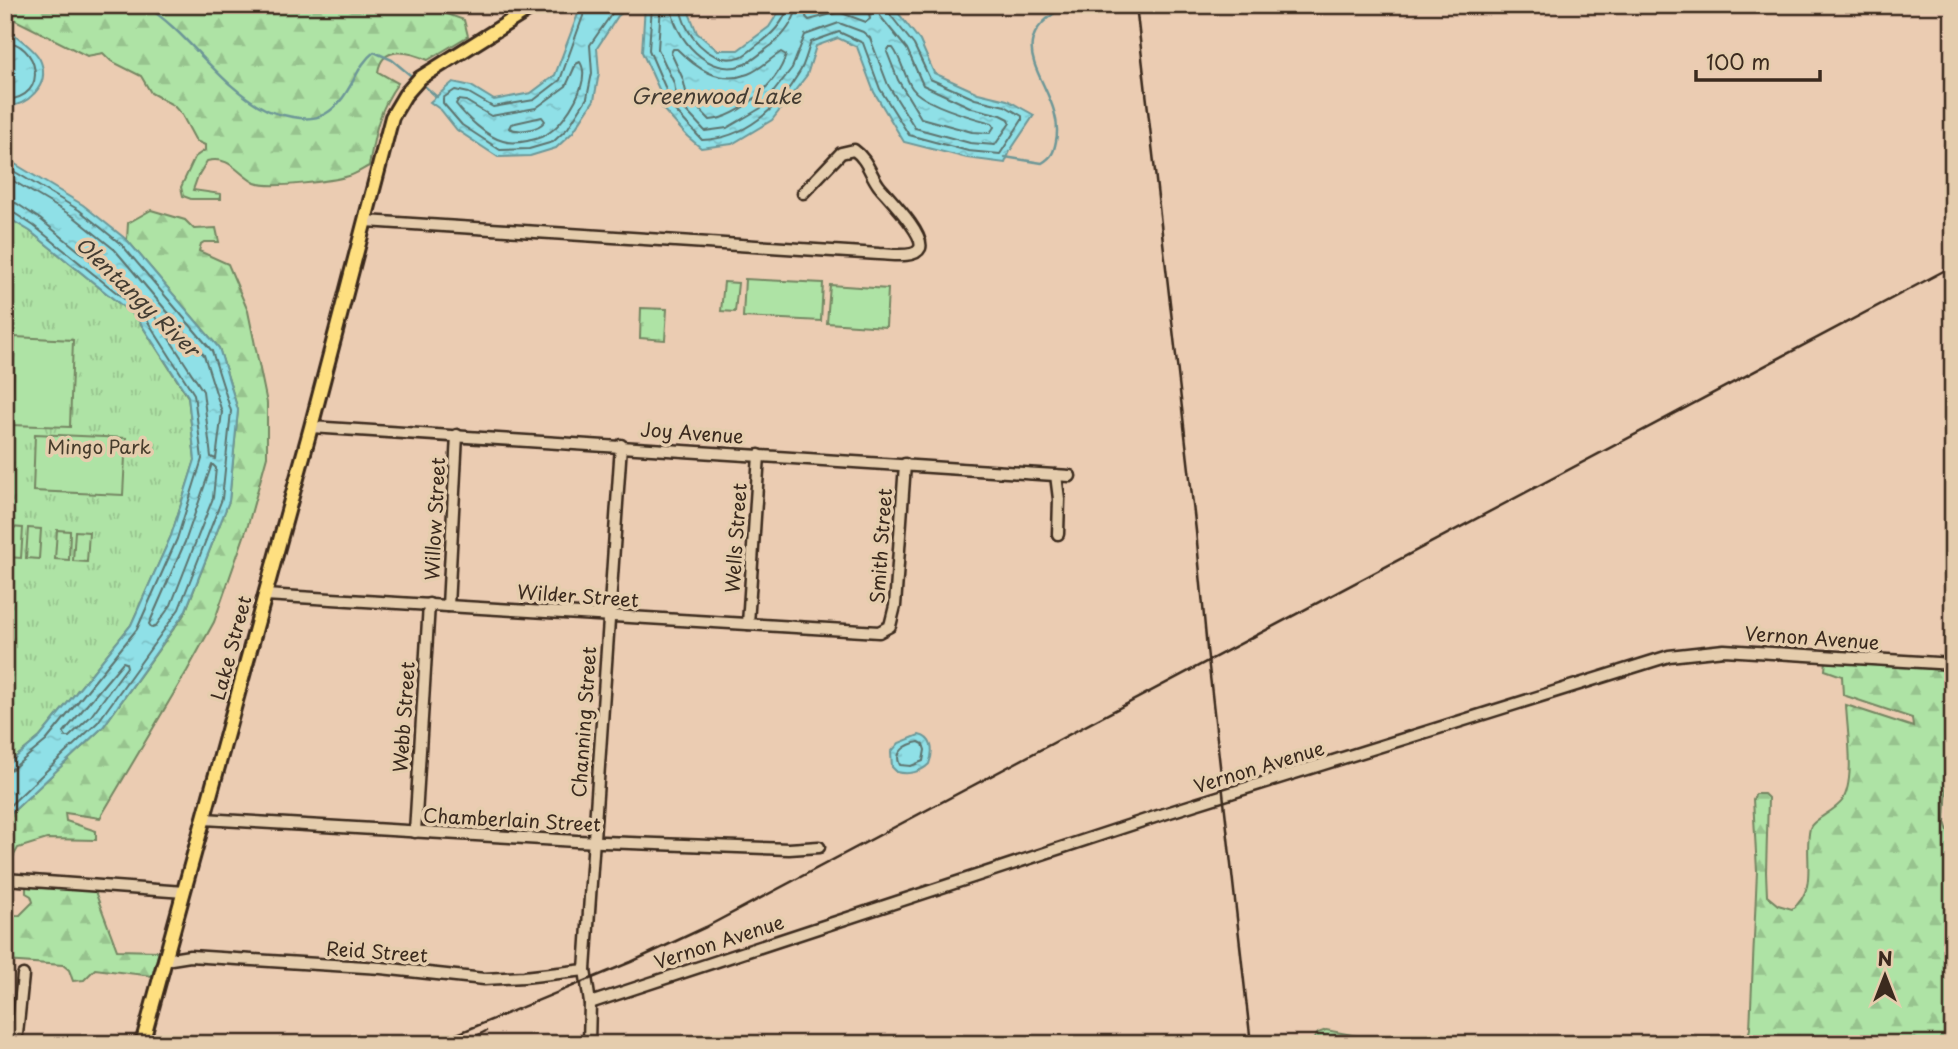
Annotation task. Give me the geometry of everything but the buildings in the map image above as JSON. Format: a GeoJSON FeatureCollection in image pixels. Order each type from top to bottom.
{"type":"FeatureCollection","features":[{"type":"Feature","properties":{"kind":"main road","name":"Lake Street"},"geometry":{"type":"LineString","coordinates":[[142,1044],[311,427],[392,117],[405,94],[420,78],[536,5]]}},
{"type":"Feature","properties":{"kind":"street"},"geometry":{"type":"LineString","coordinates":[[366,221],[879,254],[913,254],[919,249],[921,244],[916,232],[854,150],[841,153],[803,192]]}},
{"type":"Feature","properties":{"kind":"street","name":"Joy Avenue"},"geometry":{"type":"LineString","coordinates":[[311,427],[1070,476]]}},
{"type":"Feature","properties":{"kind":"street","name":"Willow Street"},"geometry":{"type":"LineString","coordinates":[[448,606],[457,435]]}},
{"type":"Feature","properties":{"kind":"street","name":"Channing Street"},"geometry":{"type":"LineString","coordinates":[[589,1044],[590,1003],[585,970],[621,445]]}},
{"type":"Feature","properties":{"kind":"street","name":"Wells Street"},"geometry":{"type":"LineString","coordinates":[[748,624],[759,455]]}},
{"type":"Feature","properties":{"kind":"street","name":"Smith Street"},"geometry":{"type":"LineString","coordinates":[[887,629],[895,606],[905,464]]}},
{"type":"Feature","properties":{"kind":"street"},"geometry":{"type":"LineString","coordinates":[[1056,475],[1059,499],[1058,534]]}},
{"type":"Feature","properties":{"kind":"street","name":"Wilder Street"},"geometry":{"type":"LineString","coordinates":[[265,595],[879,632],[887,629]]}},
{"type":"Feature","properties":{"kind":"street","name":"Webb Street"},"geometry":{"type":"LineString","coordinates":[[415,832],[429,604]]}},
{"type":"Feature","properties":{"kind":"street","name":"Vernon Avenue"},"geometry":{"type":"LineString","coordinates":[[590,1003],[1159,816],[1669,656],[1724,650],[1953,664]]}},
{"type":"Feature","properties":{"kind":"street","name":"Chamberlain Street"},"geometry":{"type":"LineString","coordinates":[[204,819],[594,842],[819,848]]}},
{"type":"Feature","properties":{"kind":"street"},"geometry":{"type":"LineString","coordinates":[[5,879],[184,892]]}},
{"type":"Feature","properties":{"kind":"street","name":"Reid Street"},"geometry":{"type":"LineString","coordinates":[[165,960],[190,956],[381,968],[484,979],[524,978],[585,970]]}},
{"type":"Feature","properties":{"kind":"street"},"geometry":{"type":"LineString","coordinates":[[16,1044],[23,975]]}},
{"type":"Feature","properties":{"kind":"green space"},"geometry":{"type":"Polygon","coordinates":[[[5,5],[287,5],[302,8],[314,5],[443,5],[447,14],[464,20],[468,36],[428,60],[398,52],[385,57],[378,72],[398,83],[382,113],[369,166],[341,178],[302,184],[263,185],[255,183],[227,163],[207,161],[193,190],[221,194],[221,199],[191,199],[183,196],[181,187],[195,157],[205,150],[205,145],[196,141],[182,115],[173,105],[151,93],[141,76],[111,61],[103,53],[87,56],[5,15],[5,5]]]}},
{"type":"Feature","properties":{"kind":"green space"},"geometry":{"type":"Polygon","coordinates":[[[151,210],[185,220],[194,229],[216,228],[219,242],[204,242],[199,251],[228,264],[248,311],[267,403],[267,456],[248,525],[214,622],[187,671],[100,818],[65,813],[66,821],[96,831],[96,840],[47,839],[18,848],[8,878],[5,878],[5,819],[103,727],[185,613],[229,501],[238,410],[219,348],[127,240],[128,223],[151,210]]]}},
{"type":"Feature","properties":{"kind":"green space","name":"Mingo Park"},"geometry":{"type":"Polygon","coordinates":[[[5,216],[30,231],[137,318],[188,397],[195,460],[171,536],[131,625],[40,737],[5,766],[5,216]]]}},
{"type":"Feature","properties":{"kind":"green space"},"geometry":{"type":"Polygon","coordinates":[[[745,279],[823,283],[821,321],[743,317],[745,279]]]}},
{"type":"Feature","properties":{"kind":"green space"},"geometry":{"type":"Polygon","coordinates":[[[724,282],[738,283],[735,312],[721,311],[724,282]]]}},
{"type":"Feature","properties":{"kind":"green space"},"geometry":{"type":"Polygon","coordinates":[[[830,285],[888,289],[886,327],[827,323],[830,285]]]}},
{"type":"Feature","properties":{"kind":"green space"},"geometry":{"type":"Polygon","coordinates":[[[641,308],[667,309],[665,340],[640,338],[641,308]]]}},
{"type":"Feature","properties":{"kind":"green space"},"geometry":{"type":"Polygon","coordinates":[[[15,337],[73,340],[70,427],[11,425],[15,337]]]}},
{"type":"Feature","properties":{"kind":"green space"},"geometry":{"type":"Polygon","coordinates":[[[35,434],[126,438],[123,495],[33,491],[35,434]]]}},
{"type":"Feature","properties":{"kind":"green space"},"geometry":{"type":"Polygon","coordinates":[[[10,527],[23,528],[21,558],[8,557],[10,527]]]}},
{"type":"Feature","properties":{"kind":"green space"},"geometry":{"type":"Polygon","coordinates":[[[28,528],[41,529],[39,559],[26,558],[28,528]]]}},
{"type":"Feature","properties":{"kind":"green space"},"geometry":{"type":"Polygon","coordinates":[[[57,530],[70,531],[69,560],[55,559],[57,530]]]}},
{"type":"Feature","properties":{"kind":"green space"},"geometry":{"type":"Polygon","coordinates":[[[75,531],[89,532],[87,562],[73,561],[75,531]]]}},
{"type":"Feature","properties":{"kind":"green space"},"geometry":{"type":"Polygon","coordinates":[[[1830,659],[1953,667],[1945,822],[1953,846],[1953,1027],[1947,1044],[1745,1044],[1750,1029],[1757,871],[1753,799],[1756,794],[1764,794],[1768,798],[1767,896],[1778,905],[1792,909],[1800,901],[1808,882],[1810,828],[1842,801],[1849,781],[1846,705],[1913,727],[1912,718],[1843,695],[1842,676],[1825,670],[1826,661],[1830,659]]]}},
{"type":"Feature","properties":{"kind":"green space"},"geometry":{"type":"Polygon","coordinates":[[[26,883],[96,887],[96,894],[117,950],[159,951],[152,976],[95,969],[84,980],[73,981],[69,970],[63,965],[5,961],[5,916],[20,915],[33,902],[31,896],[26,893],[26,883]]]}},
{"type":"Feature","properties":{"kind":"green space"},"geometry":{"type":"Polygon","coordinates":[[[1326,1030],[1357,1036],[1562,1044],[1326,1044],[1313,1040],[1318,1033],[1326,1030]]]}},
{"type":"Feature","properties":{"kind":"water","name":"Greenwood Lake"},"geometry":{"type":"Polygon","coordinates":[[[632,5],[618,16],[597,48],[599,73],[594,100],[573,132],[556,148],[530,156],[498,157],[457,130],[441,110],[430,102],[453,82],[471,86],[494,100],[531,93],[555,75],[581,6],[632,5]]]}},
{"type":"Feature","properties":{"kind":"water","name":"Greenwood Lake"},"geometry":{"type":"Polygon","coordinates":[[[645,5],[686,5],[697,33],[717,50],[738,50],[769,27],[783,5],[892,5],[920,41],[934,73],[978,93],[1007,100],[1034,115],[1005,163],[967,158],[904,142],[874,92],[857,47],[838,38],[816,46],[807,75],[772,120],[732,144],[701,148],[662,108],[659,89],[642,52],[645,5]]]}},
{"type":"Feature","properties":{"kind":"water"},"geometry":{"type":"Polygon","coordinates":[[[14,34],[39,58],[43,71],[35,93],[21,103],[5,107],[5,35],[14,34]]]}},
{"type":"Feature","properties":{"kind":"water","name":"Olentangy River"},"geometry":{"type":"Polygon","coordinates":[[[5,158],[83,205],[127,240],[219,348],[238,410],[229,501],[185,612],[103,727],[5,819],[5,766],[40,737],[131,625],[171,536],[195,460],[188,396],[137,318],[30,231],[5,216],[5,158]]]}},
{"type":"Feature","properties":{"kind":"water"},"geometry":{"type":"Polygon","coordinates":[[[919,735],[930,742],[932,754],[929,764],[915,772],[897,772],[892,767],[891,752],[899,743],[919,735]]]}},
{"type":"Feature","properties":{"kind":"waterway"},"geometry":{"type":"LineString","coordinates":[[144,5],[176,30],[219,74],[250,100],[277,113],[305,118],[325,114],[341,100],[367,58],[374,52],[392,60],[415,79]]}},
{"type":"Feature","properties":{"kind":"waterway"},"geometry":{"type":"LineString","coordinates":[[1005,157],[1042,163],[1053,151],[1056,121],[1032,51],[1034,36],[1045,20],[1069,5]]}},
{"type":"Feature","properties":{"kind":"waterway"},"geometry":{"type":"LineString","coordinates":[[421,83],[437,97]]}},
{"type":"Feature","properties":{"kind":"railway"},"geometry":{"type":"LineString","coordinates":[[1136,5],[1251,1044]]}},
{"type":"Feature","properties":{"kind":"railway"},"geometry":{"type":"LineString","coordinates":[[433,1044],[631,962],[706,927],[1953,266]]}},
{"type":"Feature","properties":{"kind":"railway"},"geometry":{"type":"LineString","coordinates":[[461,1044],[486,1031]]}}]}
